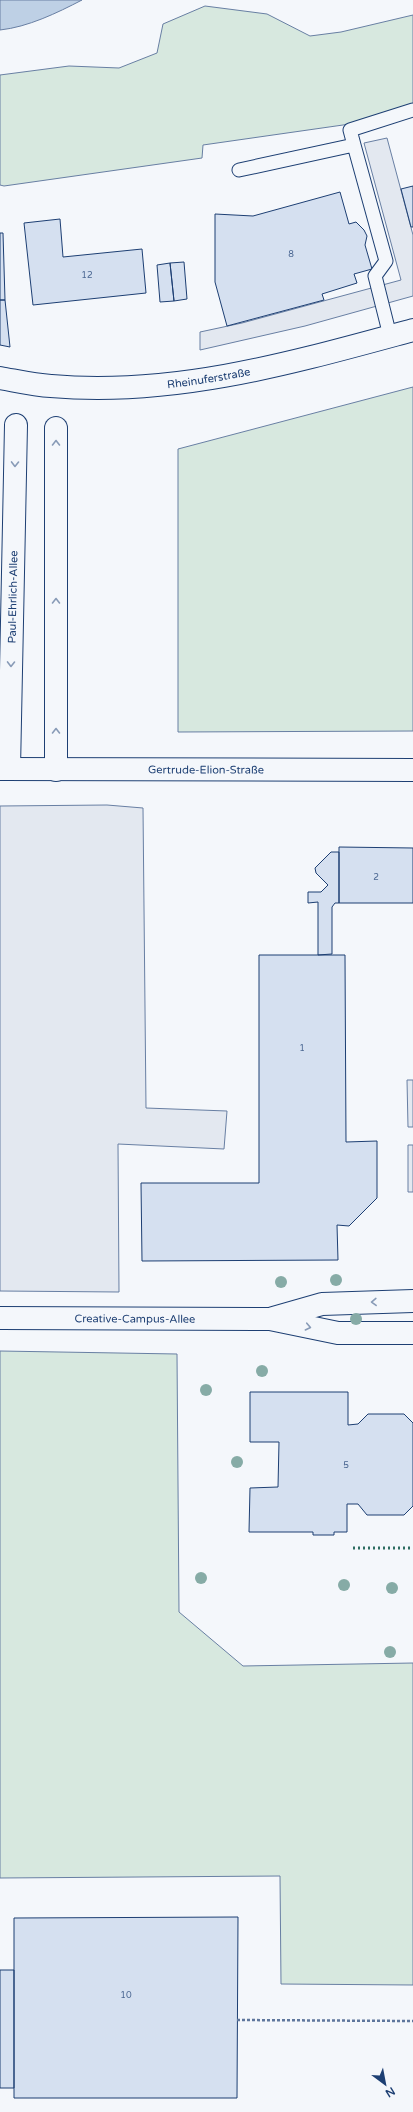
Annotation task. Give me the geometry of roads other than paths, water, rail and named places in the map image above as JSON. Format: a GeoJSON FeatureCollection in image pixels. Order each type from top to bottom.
{"type":"FeatureCollection","features":[{"type":"Feature","properties":{"kind":"street","name":"Rheinuferstraße"},"geometry":{"type":"LineString","coordinates":[[0,378],[50,386],[109,388],[166,385],[227,376],[413,330]]}},
{"type":"Feature","properties":{"kind":"street","name":"Paul-Ehrlich-Allee"},"geometry":{"type":"LineString","coordinates":[[5,769],[16,426]]}},
{"type":"Feature","properties":{"kind":"street"},"geometry":{"type":"LineString","coordinates":[[56,428],[56,770]]}},
{"type":"Feature","properties":{"kind":"street","name":"Gertrude-Elion-Straße"},"geometry":{"type":"LineString","coordinates":[[5,769],[413,770]]}},
{"type":"Feature","properties":{"kind":"street","name":"Creative-Campus-Allee"},"geometry":{"type":"LineString","coordinates":[[270,1319],[322,1304],[413,1301]]}},
{"type":"Feature","properties":{"kind":"street","name":"Creative-Campus-Allee"},"geometry":{"type":"LineString","coordinates":[[0,1318],[270,1319],[338,1333],[413,1333]]}},
{"type":"Feature","properties":{"kind":"lane"},"geometry":{"type":"LineString","coordinates":[[390,336],[375,276],[386,261],[350,130],[413,110]]}},
{"type":"Feature","properties":{"kind":"lane"},"geometry":{"type":"LineString","coordinates":[[239,170],[354,145]]}},
{"type":"Feature","properties":{"kind":"water"},"geometry":{"type":"Polygon","coordinates":[[[0,0],[82,0],[32,23],[0,30],[0,0]]]}}]}
